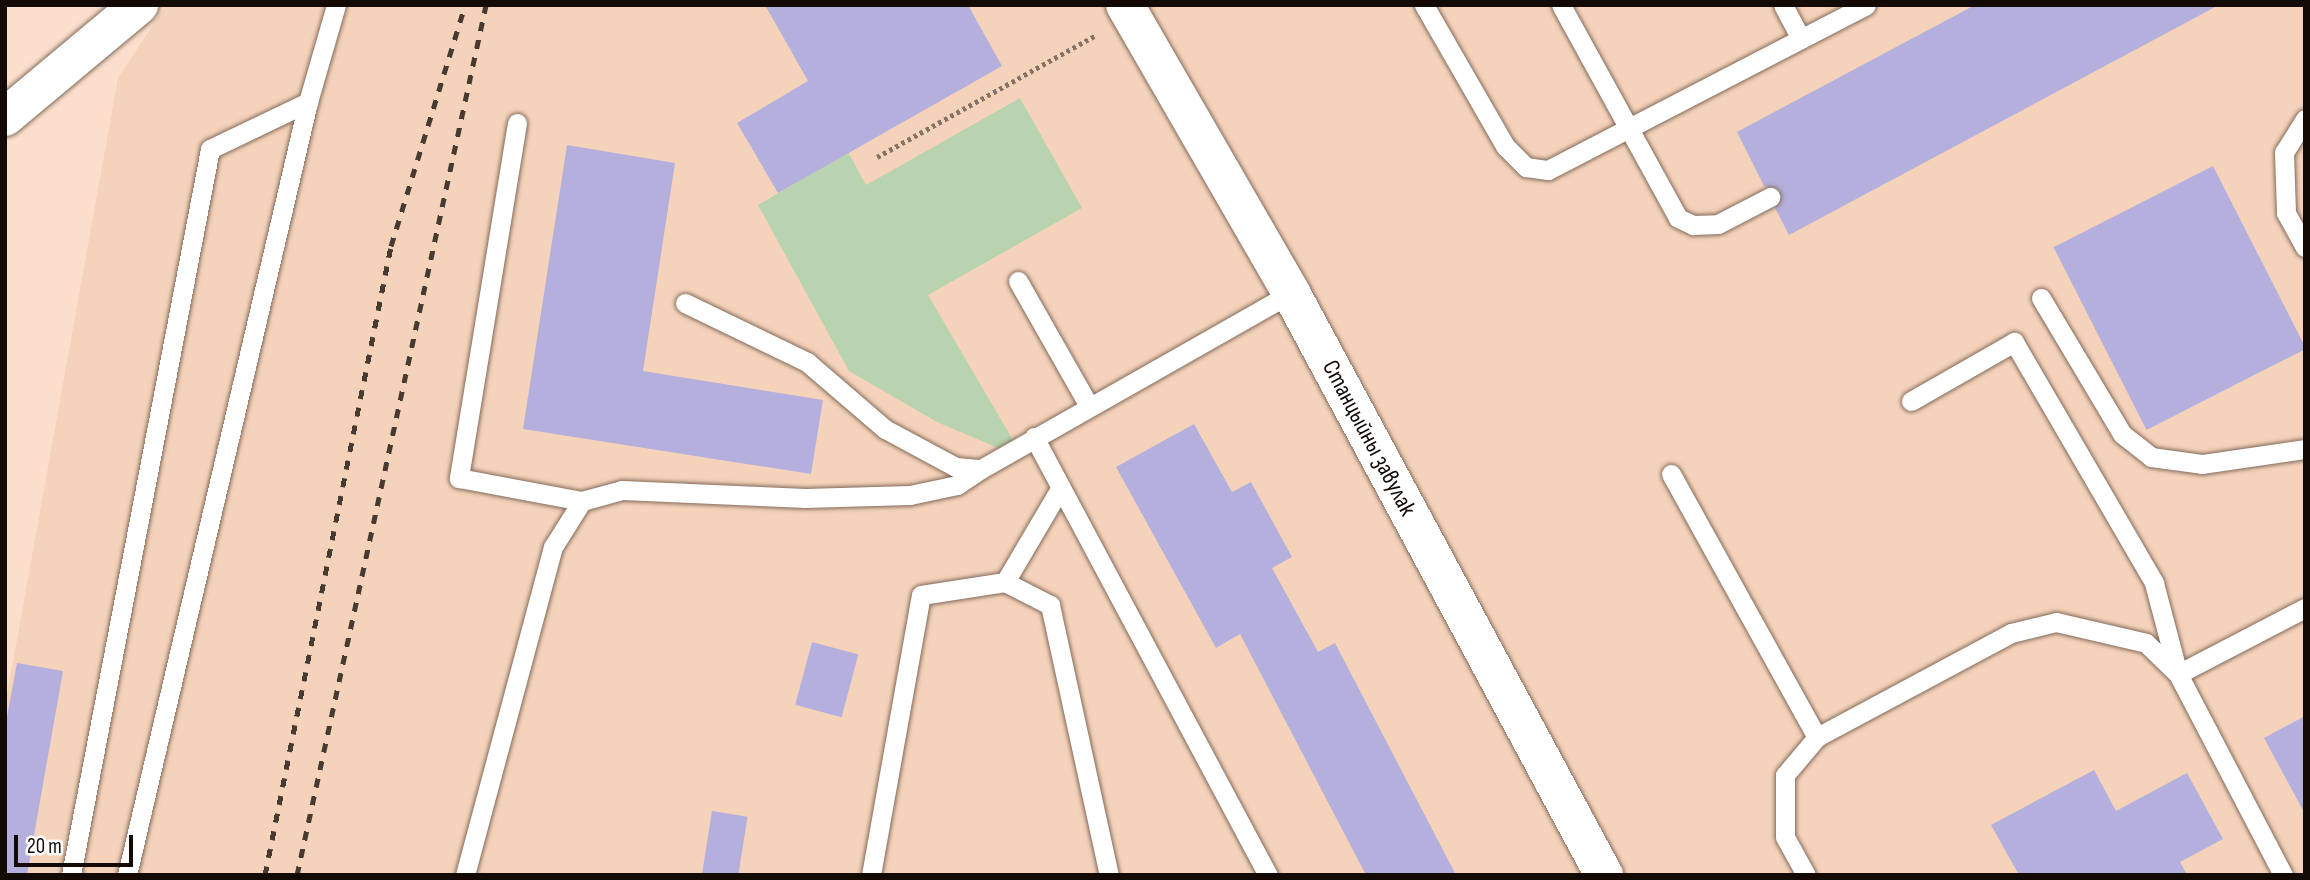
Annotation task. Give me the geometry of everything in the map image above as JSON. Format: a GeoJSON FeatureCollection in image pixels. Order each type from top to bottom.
{"type":"FeatureCollection","features":[{"type":"Feature","properties":{"kind":"street"},"geometry":{"type":"LineString","coordinates":[[5,117],[135,6]]}},
{"type":"Feature","properties":{"kind":"street","name":"Станцыйны завулак"},"geometry":{"type":"LineString","coordinates":[[1128,10],[1291,293],[1604,875]]}},
{"type":"Feature","properties":{"kind":"lane"},"geometry":{"type":"LineString","coordinates":[[127,875],[308,102],[337,5]]}},
{"type":"Feature","properties":{"kind":"lane"},"geometry":{"type":"LineString","coordinates":[[1424,5],[1505,146],[1526,167],[1548,170],[1866,5]]}},
{"type":"Feature","properties":{"kind":"lane"},"geometry":{"type":"LineString","coordinates":[[1561,5],[1678,218],[1693,225],[1718,224],[1770,197]]}},
{"type":"Feature","properties":{"kind":"lane"},"geometry":{"type":"LineString","coordinates":[[1783,5],[1801,39]]}},
{"type":"Feature","properties":{"kind":"lane"},"geometry":{"type":"LineString","coordinates":[[71,875],[210,149],[308,102]]}},
{"type":"Feature","properties":{"kind":"lane"},"geometry":{"type":"LineString","coordinates":[[2305,119],[2284,152],[2286,213],[2305,247]]}},
{"type":"Feature","properties":{"kind":"lane"},"geometry":{"type":"LineString","coordinates":[[517,123],[459,478],[582,501],[622,490],[804,498],[909,495],[957,485],[1034,437],[1291,293]]}},
{"type":"Feature","properties":{"kind":"lane"},"geometry":{"type":"LineString","coordinates":[[1017,281],[1089,406]]}},
{"type":"Feature","properties":{"kind":"lane"},"geometry":{"type":"LineString","coordinates":[[2041,298],[2122,434],[2151,457],[2202,464],[2305,449]]}},
{"type":"Feature","properties":{"kind":"lane"},"geometry":{"type":"LineString","coordinates":[[685,303],[807,362],[885,429],[956,467],[981,469]]}},
{"type":"Feature","properties":{"kind":"lane"},"geometry":{"type":"LineString","coordinates":[[1911,401],[2014,342],[2154,583],[2178,674],[2283,875]]}},
{"type":"Feature","properties":{"kind":"lane"},"geometry":{"type":"LineString","coordinates":[[1034,437],[1268,875]]}},
{"type":"Feature","properties":{"kind":"lane"},"geometry":{"type":"LineString","coordinates":[[1671,474],[1817,737]]}},
{"type":"Feature","properties":{"kind":"lane"},"geometry":{"type":"LineString","coordinates":[[1005,582],[1060,487]]}},
{"type":"Feature","properties":{"kind":"lane"},"geometry":{"type":"LineString","coordinates":[[465,875],[552,547],[582,501]]}},
{"type":"Feature","properties":{"kind":"lane"},"geometry":{"type":"LineString","coordinates":[[871,875],[921,595],[1005,582],[1050,605],[1109,875]]}},
{"type":"Feature","properties":{"kind":"lane"},"geometry":{"type":"LineString","coordinates":[[2178,674],[2305,608]]}},
{"type":"Feature","properties":{"kind":"lane"},"geometry":{"type":"LineString","coordinates":[[1806,875],[1785,837],[1785,775],[1817,737],[2011,633],[2056,622],[2146,643],[2178,674]]}},
{"type":"Feature","properties":{"kind":"path"},"geometry":{"type":"LineString","coordinates":[[877,157],[1128,10]]}},
{"type":"Feature","properties":{"kind":"shaded area"},"geometry":{"type":"Polygon","coordinates":[[[166,5],[2305,5],[2305,875],[5,875],[5,706],[118,78],[166,5]]]}},
{"type":"Feature","properties":{"kind":"green space"},"geometry":{"type":"Polygon","coordinates":[[[1020,98],[1082,208],[928,295],[1024,459],[937,422],[849,371],[758,205],[848,152],[866,185],[1020,98]]]}},
{"type":"Feature","properties":{"kind":"building"},"geometry":{"type":"Polygon","coordinates":[[[765,5],[968,5],[1002,66],[778,193],[737,123],[808,81],[765,5]]]}},
{"type":"Feature","properties":{"kind":"building"},"geometry":{"type":"Polygon","coordinates":[[[1975,5],[2219,5],[1789,235],[1775,208],[1780,191],[1764,186],[1737,132],[1975,5]]]}},
{"type":"Feature","properties":{"kind":"building"},"geometry":{"type":"Polygon","coordinates":[[[567,145],[675,163],[643,371],[823,400],[811,474],[523,429],[567,145]]]}},
{"type":"Feature","properties":{"kind":"building"},"geometry":{"type":"Polygon","coordinates":[[[2213,166],[2305,349],[2147,430],[2054,247],[2213,166]]]}},
{"type":"Feature","properties":{"kind":"building"},"geometry":{"type":"Polygon","coordinates":[[[1194,424],[1232,492],[1251,482],[1292,557],[1272,568],[1318,652],[1335,643],[1456,875],[1366,875],[1240,634],[1216,648],[1116,467],[1194,424]]]}},
{"type":"Feature","properties":{"kind":"building"},"geometry":{"type":"Polygon","coordinates":[[[812,642],[858,654],[842,717],[795,705],[812,642]]]}},
{"type":"Feature","properties":{"kind":"building"},"geometry":{"type":"Polygon","coordinates":[[[17,663],[63,671],[27,875],[5,875],[5,728],[17,663]]]}},
{"type":"Feature","properties":{"kind":"building"},"geometry":{"type":"Polygon","coordinates":[[[2305,716],[2305,814],[2264,738],[2305,716]]]}},
{"type":"Feature","properties":{"kind":"building"},"geometry":{"type":"Polygon","coordinates":[[[2094,770],[2116,811],[2187,773],[2223,839],[2180,862],[2187,875],[2019,875],[1991,825],[2094,770]]]}},
{"type":"Feature","properties":{"kind":"building"},"geometry":{"type":"Polygon","coordinates":[[[712,811],[748,817],[738,875],[702,875],[712,811]]]}},
{"type":"Feature","properties":{"kind":"railway"},"geometry":{"type":"LineString","coordinates":[[265,875],[391,246],[465,5]]}},
{"type":"Feature","properties":{"kind":"railway"},"geometry":{"type":"LineString","coordinates":[[297,875],[486,5]]}}]}
